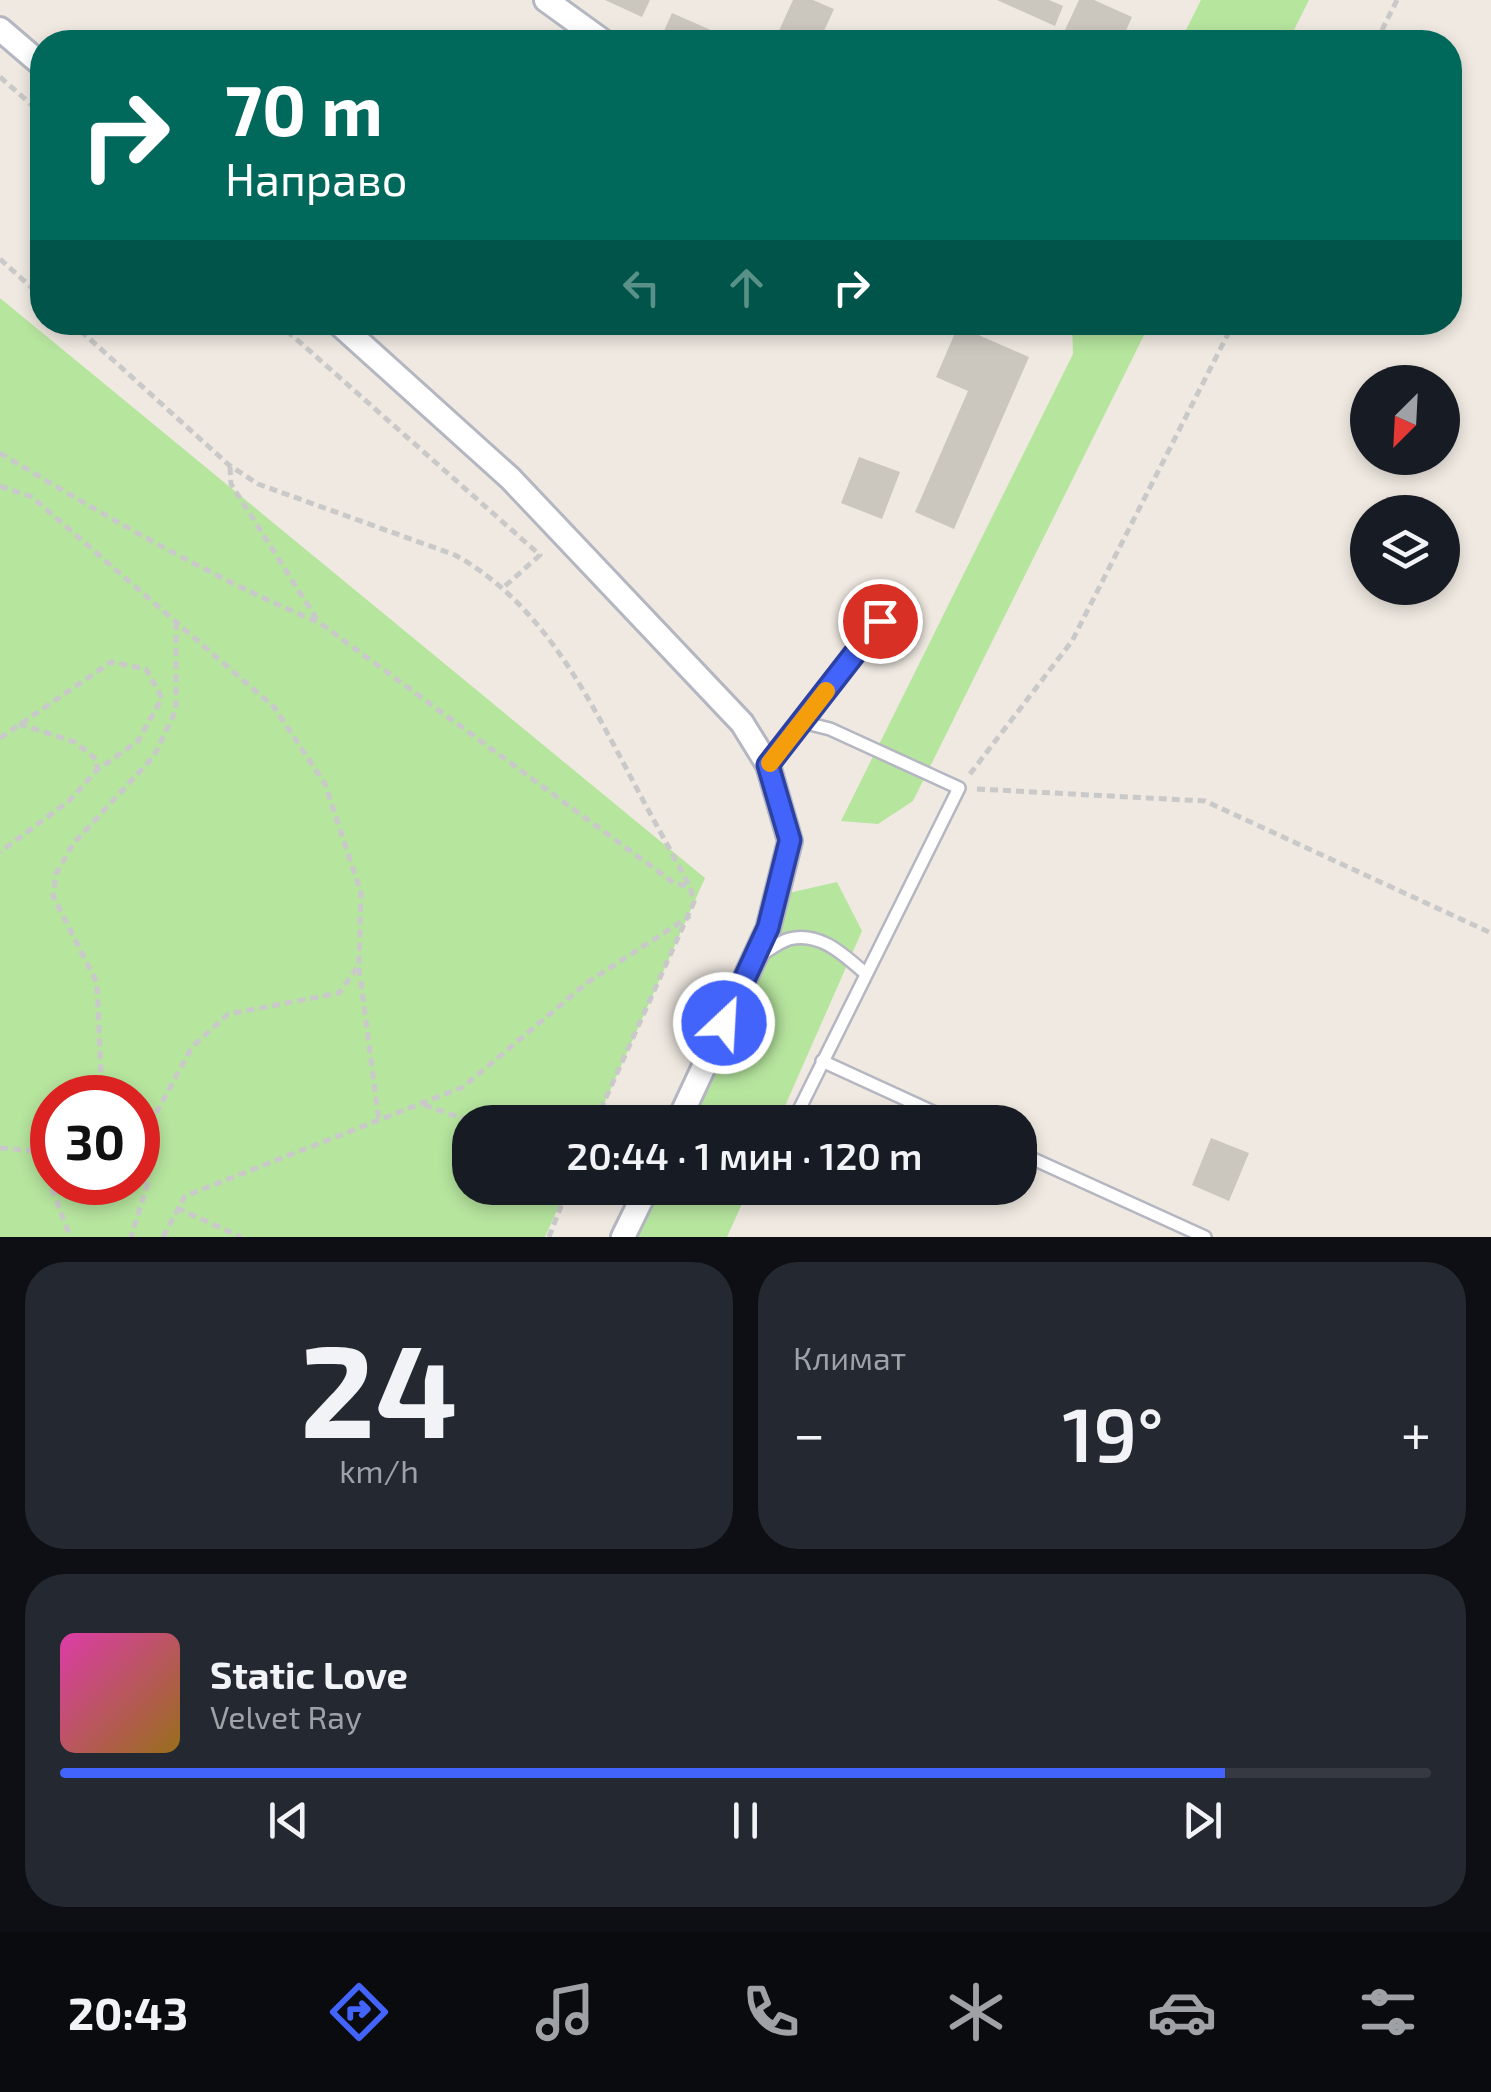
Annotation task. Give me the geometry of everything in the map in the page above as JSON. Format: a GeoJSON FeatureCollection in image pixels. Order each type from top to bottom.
{"type":"FeatureCollection","features":[{"type":"Feature","properties":{"kind":"street"},"geometry":{"type":"LineString","coordinates":[[546,0],[587,30]]}},
{"type":"Feature","properties":{"kind":"street"},"geometry":{"type":"LineString","coordinates":[[0,29],[30,55]]}},
{"type":"Feature","properties":{"kind":"street"},"geometry":{"type":"LineString","coordinates":[[352,335],[510,478],[742,723],[768,765],[790,840],[768,928],[690,1105]]}},
{"type":"Feature","properties":{"kind":"street"},"geometry":{"type":"LineString","coordinates":[[623,1237],[639,1205]]}},
{"type":"Feature","properties":{"kind":"lane"},"geometry":{"type":"LineString","coordinates":[[768,765],[880,621]]}},
{"type":"Feature","properties":{"kind":"lane"},"geometry":{"type":"LineString","coordinates":[[801,1105],[959,788],[830,729],[802,722]]}},
{"type":"Feature","properties":{"kind":"lane"},"geometry":{"type":"LineString","coordinates":[[754,959],[788,939],[816,939],[837,949],[866,974]]}},
{"type":"Feature","properties":{"kind":"lane"},"geometry":{"type":"LineString","coordinates":[[822,1061],[918,1105]]}},
{"type":"Feature","properties":{"kind":"lane"},"geometry":{"type":"LineString","coordinates":[[1037,1161],[1205,1237]]}},
{"type":"Feature","properties":{"kind":"path"},"geometry":{"type":"LineString","coordinates":[[1382,30],[1398,0]]}},
{"type":"Feature","properties":{"kind":"path"},"geometry":{"type":"LineString","coordinates":[[0,77],[30,103]]}},
{"type":"Feature","properties":{"kind":"path"},"geometry":{"type":"LineString","coordinates":[[0,259],[30,286]]}},
{"type":"Feature","properties":{"kind":"path"},"geometry":{"type":"LineString","coordinates":[[85,335],[230,465],[258,484],[455,555],[504,587],[526,609],[588,694],[694,902],[603,1105]]}},
{"type":"Feature","properties":{"kind":"path"},"geometry":{"type":"LineString","coordinates":[[292,335],[540,555],[504,587]]}},
{"type":"Feature","properties":{"kind":"path"},"geometry":{"type":"LineString","coordinates":[[959,788],[1072,640],[1227,335]]}},
{"type":"Feature","properties":{"kind":"path"},"geometry":{"type":"LineString","coordinates":[[0,452],[118,524],[320,623],[674,883],[690,888]]}},
{"type":"Feature","properties":{"kind":"path"},"geometry":{"type":"LineString","coordinates":[[230,465],[231,484],[320,623]]}},
{"type":"Feature","properties":{"kind":"path"},"geometry":{"type":"LineString","coordinates":[[0,486],[32,497],[274,707],[326,784],[361,893],[359,965],[379,1121]]}},
{"type":"Feature","properties":{"kind":"path"},"geometry":{"type":"LineString","coordinates":[[101,1075],[97,983],[54,896],[56,874],[73,844],[154,756],[176,710],[176,623]]}},
{"type":"Feature","properties":{"kind":"path"},"geometry":{"type":"LineString","coordinates":[[0,738],[111,662],[146,669],[162,698],[138,742],[98,770],[70,800],[0,852]]}},
{"type":"Feature","properties":{"kind":"path"},"geometry":{"type":"LineString","coordinates":[[19,724],[76,742],[97,760],[98,770]]}},
{"type":"Feature","properties":{"kind":"path"},"geometry":{"type":"LineString","coordinates":[[959,788],[1204,801],[1491,932]]}},
{"type":"Feature","properties":{"kind":"path"},"geometry":{"type":"LineString","coordinates":[[163,1237],[185,1196],[463,1086],[588,982],[690,916]]}},
{"type":"Feature","properties":{"kind":"path"},"geometry":{"type":"LineString","coordinates":[[160,1106],[192,1047],[228,1014],[339,993],[359,965]]}},
{"type":"Feature","properties":{"kind":"path"},"geometry":{"type":"LineString","coordinates":[[421,1104],[452,1115]]}},
{"type":"Feature","properties":{"kind":"path"},"geometry":{"type":"LineString","coordinates":[[0,1148],[38,1151],[70,1237]]}},
{"type":"Feature","properties":{"kind":"path"},"geometry":{"type":"LineString","coordinates":[[131,1237],[141,1205]]}},
{"type":"Feature","properties":{"kind":"path"},"geometry":{"type":"LineString","coordinates":[[550,1237],[562,1205]]}},
{"type":"Feature","properties":{"kind":"path"},"geometry":{"type":"LineString","coordinates":[[176,1208],[241,1237]]}},
{"type":"Feature","properties":{"kind":"green space"},"geometry":{"type":"Polygon","coordinates":[[[1201,0],[1309,0],[1294,30],[1186,30],[1201,0]]]}},
{"type":"Feature","properties":{"kind":"green space"},"geometry":{"type":"Polygon","coordinates":[[[0,298],[30,323],[30,335],[45,335],[705,878],[604,1105],[452,1105],[452,1205],[559,1205],[545,1237],[0,1237],[0,298]]]}},
{"type":"Feature","properties":{"kind":"green space"},"geometry":{"type":"Polygon","coordinates":[[[1072,335],[1144,335],[913,801],[878,824],[841,821],[1073,354],[1072,335]]]}},
{"type":"Feature","properties":{"kind":"green space"},"geometry":{"type":"Polygon","coordinates":[[[837,882],[862,931],[785,1105],[687,1105],[780,895],[837,882]]]}},
{"type":"Feature","properties":{"kind":"green space"},"geometry":{"type":"Polygon","coordinates":[[[642,1205],[741,1205],[727,1237],[628,1237],[642,1205]]]}},
{"type":"Feature","properties":{"kind":"building"},"geometry":{"type":"Polygon","coordinates":[[[605,0],[650,0],[642,17],[605,0]]]}},
{"type":"Feature","properties":{"kind":"building"},"geometry":{"type":"Polygon","coordinates":[[[793,0],[813,0],[834,9],[824,30],[779,30],[793,0]]]}},
{"type":"Feature","properties":{"kind":"building"},"geometry":{"type":"Polygon","coordinates":[[[997,0],[1049,0],[1063,6],[1055,26],[997,0]]]}},
{"type":"Feature","properties":{"kind":"building"},"geometry":{"type":"Polygon","coordinates":[[[1079,0],[1094,0],[1132,17],[1126,30],[1065,30],[1079,0]]]}},
{"type":"Feature","properties":{"kind":"building"},"geometry":{"type":"Polygon","coordinates":[[[672,13],[711,30],[664,30],[672,13]]]}},
{"type":"Feature","properties":{"kind":"building"},"geometry":{"type":"Polygon","coordinates":[[[954,335],[979,335],[1029,357],[954,529],[915,512],[968,391],[936,377],[954,335]]]}},
{"type":"Feature","properties":{"kind":"building"},"geometry":{"type":"Polygon","coordinates":[[[859,457],[900,472],[882,519],[841,503],[859,457]]]}},
{"type":"Feature","properties":{"kind":"building"},"geometry":{"type":"Polygon","coordinates":[[[1211,1138],[1249,1153],[1229,1201],[1192,1185],[1211,1138]]]}},
{"type":"Feature","properties":{"kind":"slow traffic"},"geometry":{"type":"LineString","coordinates":[[770,763],[826,691]]}},
{"type":"Feature","properties":{"kind":"route"},"geometry":{"type":"LineString","coordinates":[[724,1023],[768,928],[790,840],[768,765],[880,621]]}}]}
